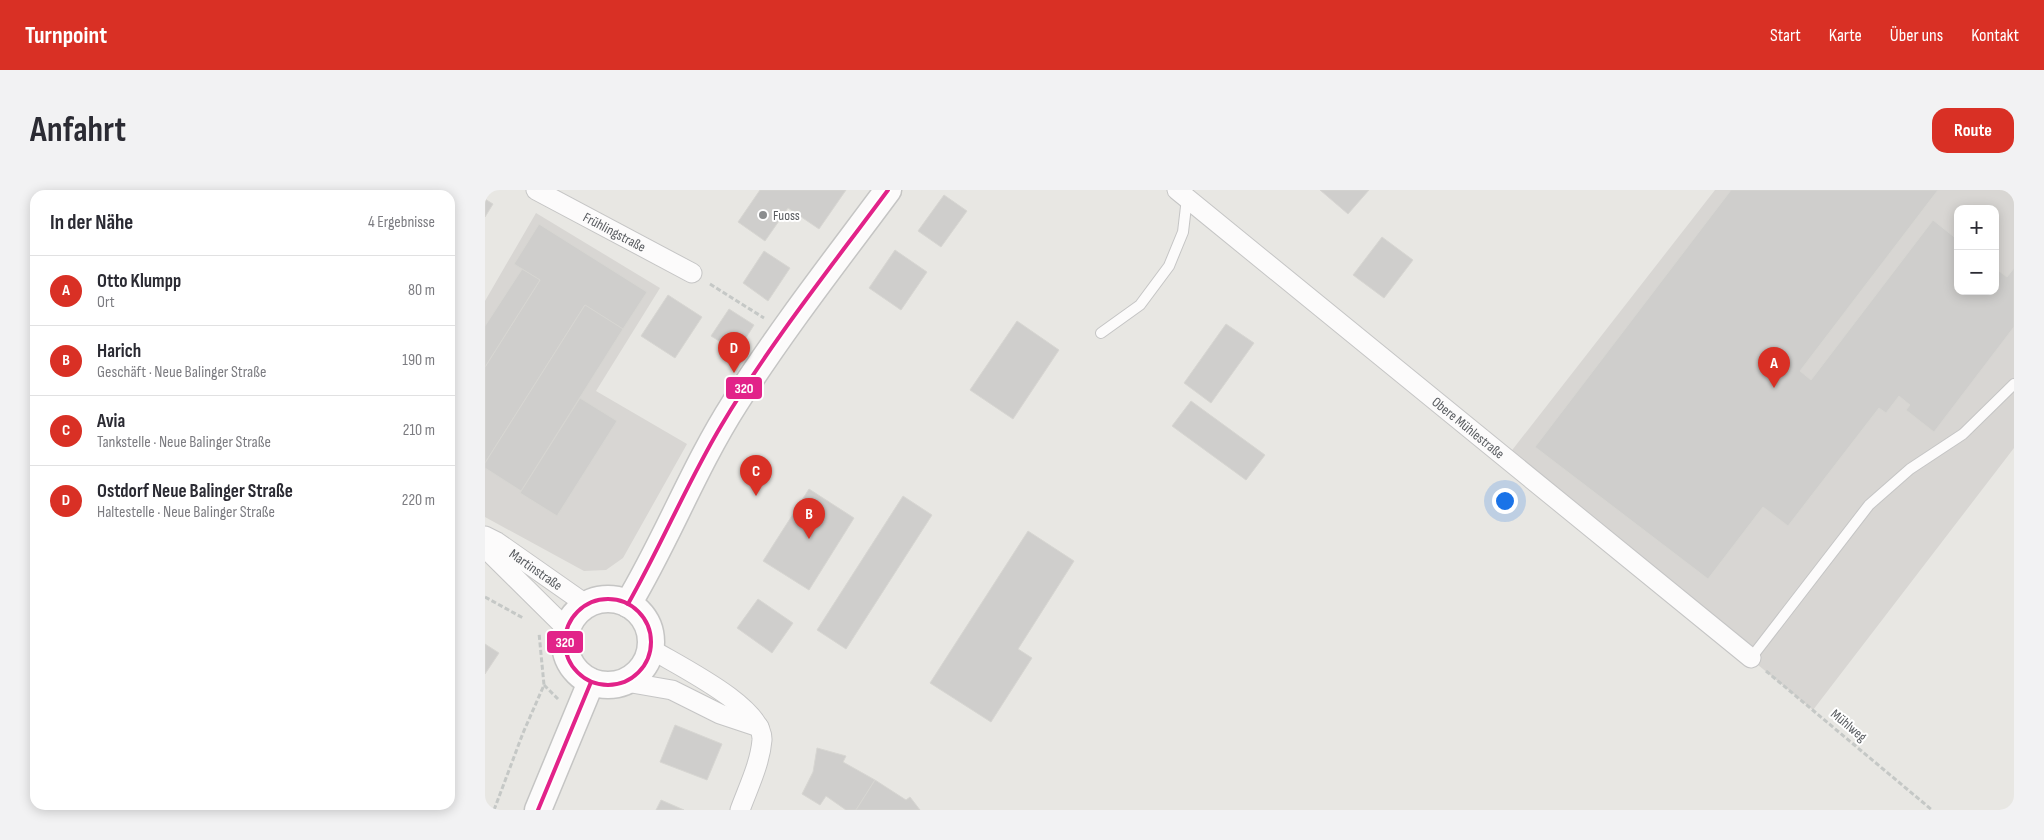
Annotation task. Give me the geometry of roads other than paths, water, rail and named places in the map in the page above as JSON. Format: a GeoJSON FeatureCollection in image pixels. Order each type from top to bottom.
{"type":"FeatureCollection","features":[{"type":"Feature","properties":{"kind":"main road"},"geometry":{"type":"LineString","coordinates":[[628,604],[645,577],[690,482],[726,420],[784,331],[888,190]]}},
{"type":"Feature","properties":{"kind":"main road"},"geometry":{"type":"LineString","coordinates":[[611,599],[628,604],[641,614],[649,628],[651,649],[643,669],[626,682],[607,686],[591,682],[577,672],[568,657],[565,640],[567,629],[574,616],[594,601],[611,599]]}},
{"type":"Feature","properties":{"kind":"main road"},"geometry":{"type":"LineString","coordinates":[[538,810],[591,682]]}},
{"type":"Feature","properties":{"kind":"street","name":"Frühlingstraße"},"geometry":{"type":"LineString","coordinates":[[536,190],[692,273]]}},
{"type":"Feature","properties":{"kind":"street","name":"Obere Mühlestraße"},"geometry":{"type":"LineString","coordinates":[[1182,194],[1751,658]]}},
{"type":"Feature","properties":{"kind":"street","name":"Martinstraße"},"geometry":{"type":"LineString","coordinates":[[485,536],[497,542],[587,605]]}},
{"type":"Feature","properties":{"kind":"street","name":"Martinstraße"},"geometry":{"type":"LineString","coordinates":[[485,548],[567,629]]}},
{"type":"Feature","properties":{"kind":"street"},"geometry":{"type":"LineString","coordinates":[[651,649],[741,705],[759,727],[762,738],[757,764],[740,810]]}},
{"type":"Feature","properties":{"kind":"street"},"geometry":{"type":"LineString","coordinates":[[626,682],[672,690],[720,714],[759,727]]}},
{"type":"Feature","properties":{"kind":"lane","name":"Obere Mühlestraße"},"geometry":{"type":"LineString","coordinates":[[1101,333],[1140,305],[1169,266],[1183,232],[1182,194]]}},
{"type":"Feature","properties":{"kind":"lane"},"geometry":{"type":"LineString","coordinates":[[1751,658],[1869,505],[1910,469],[1963,434],[2014,384]]}},
{"type":"Feature","properties":{"kind":"place","name":"Fuoss"},"geometry":{"type":"Point","coordinates":[763,215]}},
{"type":"Feature","properties":{"kind":"place","name":"Ostdorf Neue Balinger Straße"},"geometry":{"type":"Point","coordinates":[734,373]}},
{"type":"Feature","properties":{"kind":"place","name":"Otto Klumpp"},"geometry":{"type":"Point","coordinates":[1774,388]}},
{"type":"Feature","properties":{"kind":"place","name":"Avia"},"geometry":{"type":"Point","coordinates":[756,496]}},
{"type":"Feature","properties":{"kind":"place","name":"Harich"},"geometry":{"type":"Point","coordinates":[809,539]}}]}
